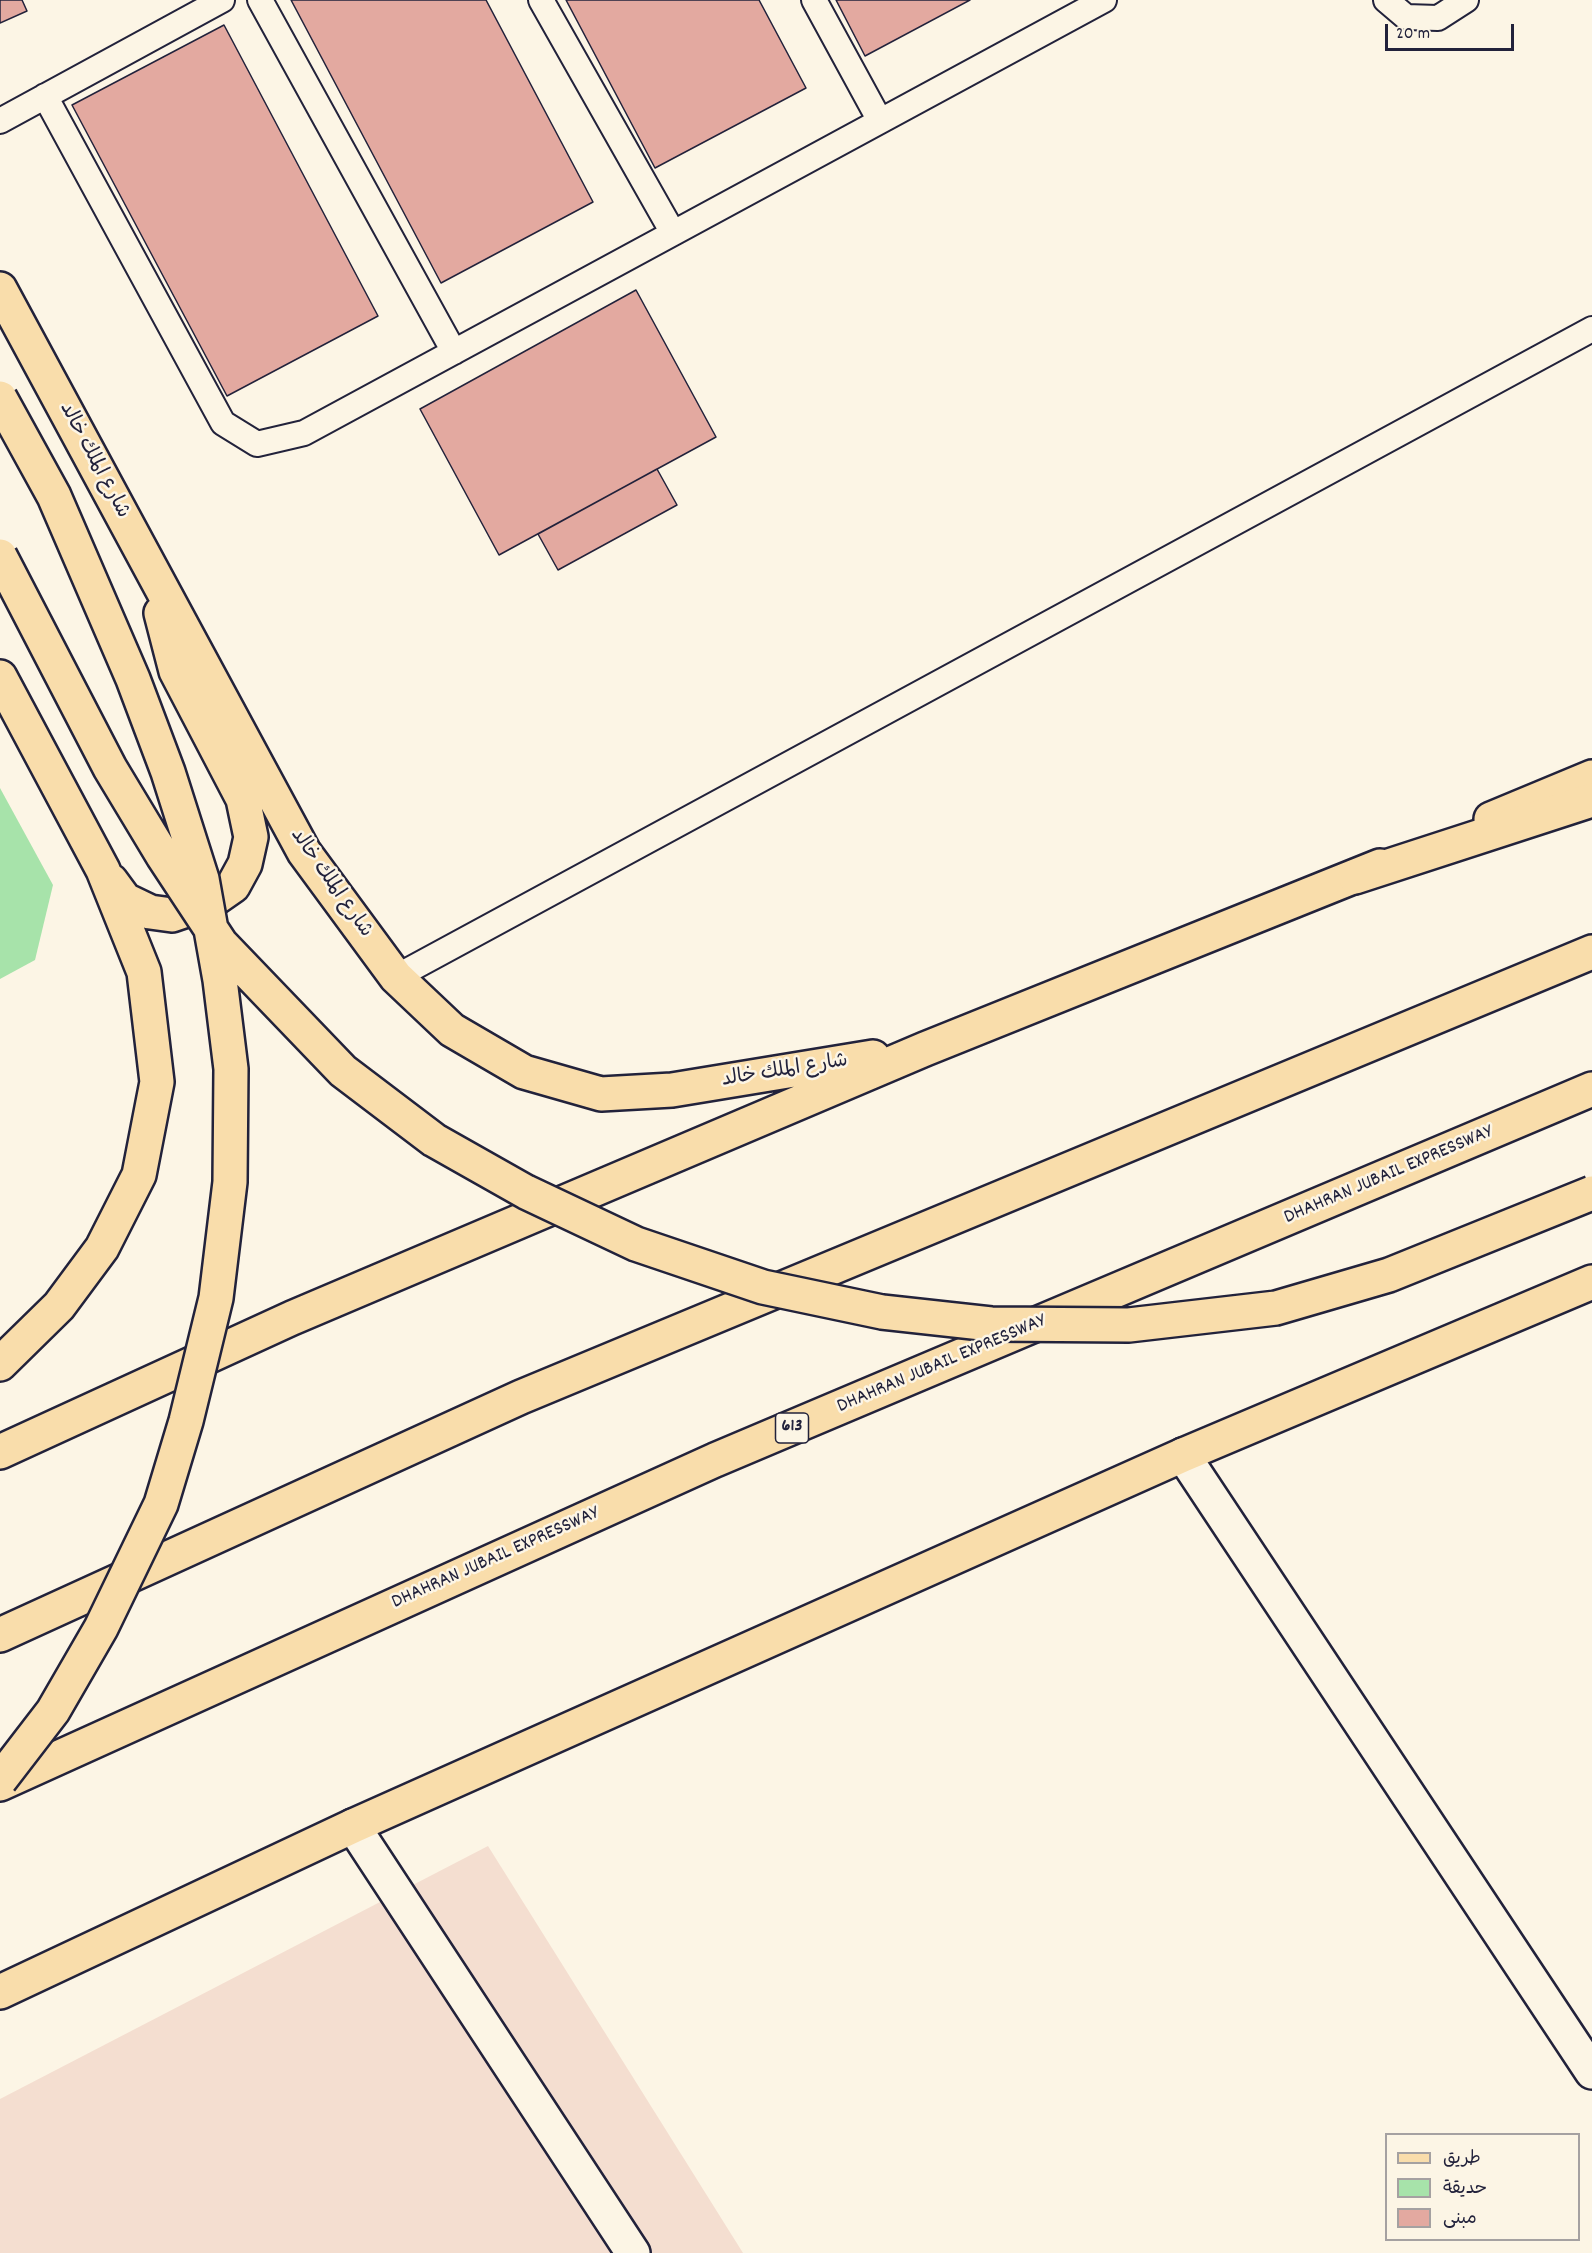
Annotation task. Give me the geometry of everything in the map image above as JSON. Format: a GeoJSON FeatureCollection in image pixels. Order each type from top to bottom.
{"type":"FeatureCollection","features":[{"type":"Feature","properties":{"kind":"main road","name":"شارع الملك خالد"},"geometry":{"type":"LineString","coordinates":[[0,289],[304,852],[396,977],[452,1030],[524,1072],[601,1094],[672,1090],[925,1049]]}},
{"type":"Feature","properties":{"kind":"main road"},"geometry":{"type":"LineString","coordinates":[[0,398],[54,496],[133,679],[168,772],[202,879],[220,980],[231,1080],[230,1182],[216,1298],[186,1421],[161,1504],[101,1628],[53,1711],[0,1782]]}},
{"type":"Feature","properties":{"kind":"main road"},"geometry":{"type":"LineString","coordinates":[[0,556],[110,768],[163,856],[221,944],[343,1071],[434,1140],[526,1192],[636,1244],[763,1287],[882,1312],[991,1324],[1129,1325],[1276,1308],[1389,1275],[1592,1193]]}},
{"type":"Feature","properties":{"kind":"main road"},"geometry":{"type":"LineString","coordinates":[[103,870],[125,900],[150,912],[172,915],[210,902],[232,886],[245,864],[251,837],[243,799],[176,671],[150,566]]}},
{"type":"Feature","properties":{"kind":"main road"},"geometry":{"type":"LineString","coordinates":[[0,677],[103,870],[144,972],[157,1082],[139,1175],[102,1248],[59,1306],[0,1364]]}},
{"type":"Feature","properties":{"kind":"main road"},"geometry":{"type":"LineString","coordinates":[[0,1452],[292,1318],[925,1049],[1355,877],[1592,777]]}},
{"type":"Feature","properties":{"kind":"main road"},"geometry":{"type":"LineString","coordinates":[[1355,877],[1592,800]]}},
{"type":"Feature","properties":{"kind":"main road"},"geometry":{"type":"LineString","coordinates":[[0,1635],[521,1397],[1592,952]]}},
{"type":"Feature","properties":{"kind":"main road","name":"DHAHRAN JUBAIL EXPRESSWAY"},"geometry":{"type":"LineString","coordinates":[[0,1782],[715,1460],[1592,1089]]}},
{"type":"Feature","properties":{"kind":"main road"},"geometry":{"type":"LineString","coordinates":[[0,1992],[352,1826],[1184,1455],[1592,1282]]}},
{"type":"Feature","properties":{"kind":"street"},"geometry":{"type":"LineString","coordinates":[[1184,1455],[1592,2072]]}},
{"type":"Feature","properties":{"kind":"street"},"geometry":{"type":"LineString","coordinates":[[352,1826],[633,2253]]}},
{"type":"Feature","properties":{"kind":"lane"},"geometry":{"type":"LineString","coordinates":[[0,121],[222,0]]}},
{"type":"Feature","properties":{"kind":"lane"},"geometry":{"type":"LineString","coordinates":[[260,0],[454,352]]}},
{"type":"Feature","properties":{"kind":"lane"},"geometry":{"type":"LineString","coordinates":[[541,0],[673,233]]}},
{"type":"Feature","properties":{"kind":"lane"},"geometry":{"type":"LineString","coordinates":[[814,0],[880,121]]}},
{"type":"Feature","properties":{"kind":"lane"},"geometry":{"type":"LineString","coordinates":[[1386,0],[1406,17],[1438,18],[1466,0]]}},
{"type":"Feature","properties":{"kind":"lane"},"geometry":{"type":"LineString","coordinates":[[45,96],[223,423],[257,444],[304,433],[1098,1]]}},
{"type":"Feature","properties":{"kind":"lane"},"geometry":{"type":"LineString","coordinates":[[396,977],[1592,329]]}},
{"type":"Feature","properties":{"kind":"shaded area"},"geometry":{"type":"Polygon","coordinates":[[[488,1846],[743,2253],[0,2253],[0,2099],[488,1846]]]}},
{"type":"Feature","properties":{"kind":"green space"},"geometry":{"type":"Polygon","coordinates":[[[0,788],[53,885],[35,960],[0,979],[0,788]]]}},
{"type":"Feature","properties":{"kind":"building"},"geometry":{"type":"Polygon","coordinates":[[[0,0],[22,0],[27,11],[0,23],[0,0]]]}},
{"type":"Feature","properties":{"kind":"building"},"geometry":{"type":"Polygon","coordinates":[[[291,0],[486,0],[593,202],[441,283],[291,0]]]}},
{"type":"Feature","properties":{"kind":"building"},"geometry":{"type":"Polygon","coordinates":[[[566,0],[759,0],[806,88],[655,168],[566,0]]]}},
{"type":"Feature","properties":{"kind":"building"},"geometry":{"type":"Polygon","coordinates":[[[836,0],[970,0],[865,56],[836,0]]]}},
{"type":"Feature","properties":{"kind":"building"},"geometry":{"type":"Polygon","coordinates":[[[224,25],[378,316],[227,396],[72,105],[224,25]]]}},
{"type":"Feature","properties":{"kind":"building"},"geometry":{"type":"Polygon","coordinates":[[[636,290],[716,437],[499,555],[420,409],[636,290]]]}},
{"type":"Feature","properties":{"kind":"building"},"geometry":{"type":"Polygon","coordinates":[[[657,469],[677,505],[558,570],[538,534],[657,469]]]}}]}
